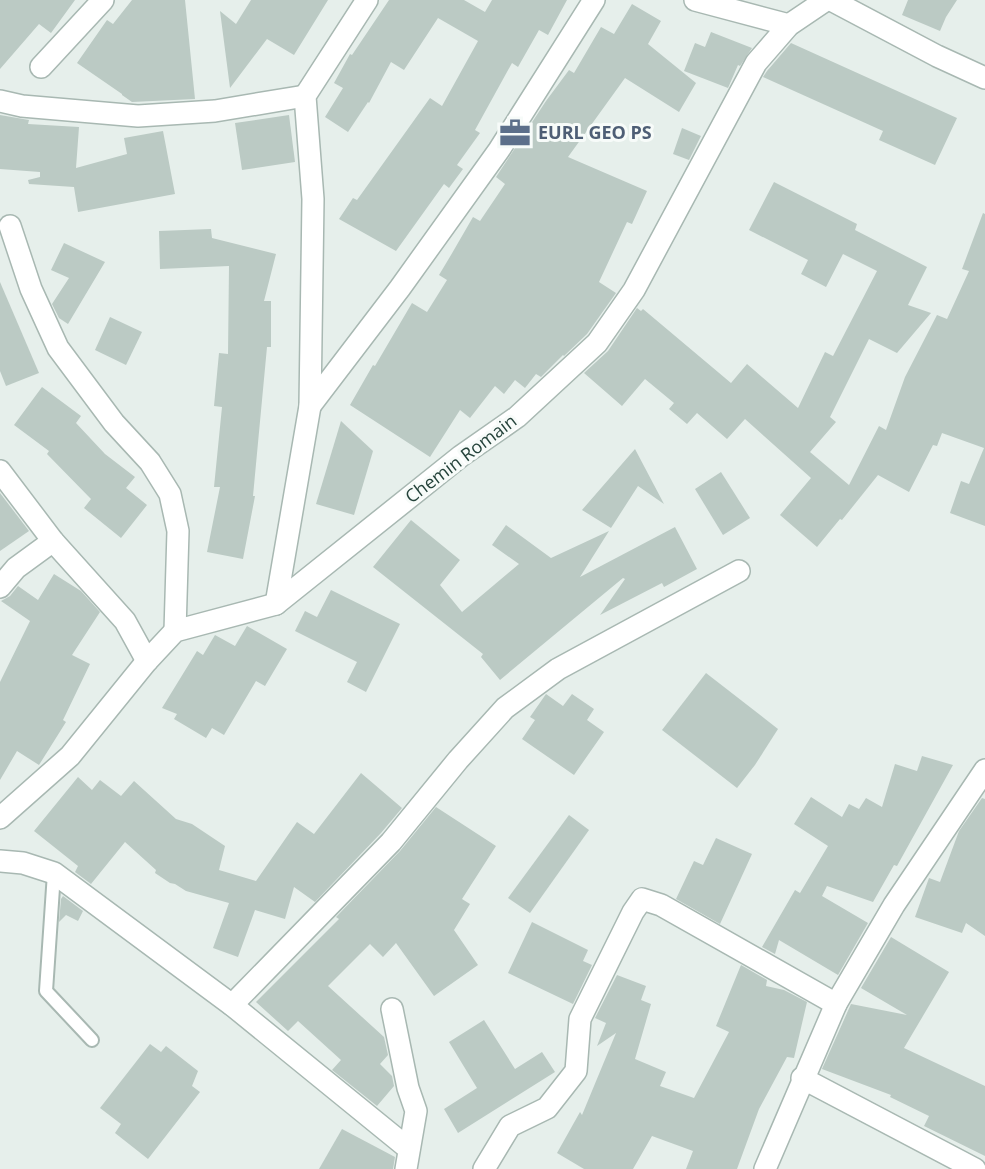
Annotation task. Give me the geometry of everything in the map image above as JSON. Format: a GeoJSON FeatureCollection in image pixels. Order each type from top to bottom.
{"type":"FeatureCollection","features":[{"type":"Feature","properties":{"kind":"street"},"geometry":{"type":"LineString","coordinates":[[41,67],[103,0]]}},
{"type":"Feature","properties":{"kind":"street"},"geometry":{"type":"LineString","coordinates":[[276,604],[310,406],[313,199],[305,96],[366,0]]}},
{"type":"Feature","properties":{"kind":"street"},"geometry":{"type":"LineString","coordinates":[[310,406],[400,288],[499,150],[594,0]]}},
{"type":"Feature","properties":{"kind":"street"},"geometry":{"type":"LineString","coordinates":[[695,0],[789,25]]}},
{"type":"Feature","properties":{"kind":"street"},"geometry":{"type":"LineString","coordinates":[[829,0],[985,78]]}},
{"type":"Feature","properties":{"kind":"street","name":"Chemin Romain"},"geometry":{"type":"LineString","coordinates":[[175,631],[276,604],[461,456],[517,417],[597,343],[634,290],[757,63],[789,25],[829,0]]}},
{"type":"Feature","properties":{"kind":"street"},"geometry":{"type":"LineString","coordinates":[[0,102],[138,116],[215,111],[305,96]]}},
{"type":"Feature","properties":{"kind":"street"},"geometry":{"type":"LineString","coordinates":[[0,818],[70,756],[147,661],[175,631],[178,531],[170,494],[150,463],[114,423],[58,348],[31,289],[10,226]]}},
{"type":"Feature","properties":{"kind":"street"},"geometry":{"type":"LineString","coordinates":[[0,471],[53,541],[125,621],[147,661]]}},
{"type":"Feature","properties":{"kind":"street"},"geometry":{"type":"LineString","coordinates":[[0,587],[16,568],[53,541]]}},
{"type":"Feature","properties":{"kind":"street"},"geometry":{"type":"LineString","coordinates":[[232,1005],[391,842],[458,760],[505,708],[558,668],[739,570]]}},
{"type":"Feature","properties":{"kind":"street"},"geometry":{"type":"LineString","coordinates":[[765,1169],[836,1004],[894,905],[984,774]]}},
{"type":"Feature","properties":{"kind":"street"},"geometry":{"type":"LineString","coordinates":[[0,860],[23,863],[54,873],[232,1005],[407,1159]]}},
{"type":"Feature","properties":{"kind":"street"},"geometry":{"type":"LineString","coordinates":[[484,1169],[510,1126],[547,1108],[576,1071],[580,1019],[642,899],[661,905],[836,1004]]}},
{"type":"Feature","properties":{"kind":"street"},"geometry":{"type":"LineString","coordinates":[[392,1009],[408,1088],[416,1111],[407,1159]]}},
{"type":"Feature","properties":{"kind":"street"},"geometry":{"type":"LineString","coordinates":[[802,1078],[975,1169]]}},
{"type":"Feature","properties":{"kind":"lane"},"geometry":{"type":"LineString","coordinates":[[54,873],[46,991],[92,1040]]}},
{"type":"Feature","properties":{"kind":"building"},"geometry":{"type":"Polygon","coordinates":[[[0,0],[75,0],[51,33],[39,24],[0,69],[0,0]]]}},
{"type":"Feature","properties":{"kind":"building"},"geometry":{"type":"Polygon","coordinates":[[[132,0],[185,0],[195,99],[132,102],[77,63],[107,20],[113,24],[132,0]]]}},
{"type":"Feature","properties":{"kind":"building"},"geometry":{"type":"Polygon","coordinates":[[[251,0],[328,0],[294,55],[267,39],[230,88],[220,11],[236,24],[251,0]]]}},
{"type":"Feature","properties":{"kind":"building"},"geometry":{"type":"Polygon","coordinates":[[[389,0],[464,0],[485,12],[492,0],[567,0],[548,35],[539,30],[518,67],[512,63],[475,130],[480,133],[457,165],[463,169],[449,188],[444,184],[396,251],[339,219],[353,198],[357,200],[430,98],[442,106],[478,41],[438,18],[404,70],[391,62],[369,103],[348,132],[325,117],[343,88],[334,83],[350,54],[352,55],[389,0]]]}},
{"type":"Feature","properties":{"kind":"building"},"geometry":{"type":"Polygon","coordinates":[[[908,0],[957,0],[940,31],[902,15],[908,0]]]}},
{"type":"Feature","properties":{"kind":"building"},"geometry":{"type":"Polygon","coordinates":[[[632,4],[661,21],[648,44],[696,83],[679,112],[625,78],[568,157],[647,191],[632,224],[627,222],[599,282],[616,293],[587,334],[541,377],[536,374],[525,388],[515,380],[504,394],[495,386],[470,418],[460,410],[430,457],[350,405],[412,303],[427,312],[447,280],[439,275],[473,217],[480,221],[505,184],[496,177],[546,101],[569,70],[574,73],[601,27],[614,34],[632,4]]]}},
{"type":"Feature","properties":{"kind":"building"},"geometry":{"type":"Polygon","coordinates":[[[711,32],[752,48],[740,66],[738,65],[728,88],[684,71],[695,43],[705,47],[711,32]]]}},
{"type":"Feature","properties":{"kind":"building"},"geometry":{"type":"Polygon","coordinates":[[[791,43],[957,118],[935,165],[879,140],[883,131],[763,77],[791,43]]]}},
{"type":"Feature","properties":{"kind":"building"},"geometry":{"type":"Polygon","coordinates":[[[0,115],[29,120],[28,124],[79,127],[76,168],[127,154],[124,138],[163,131],[175,194],[78,212],[74,187],[29,184],[28,180],[40,177],[40,172],[0,169],[0,115]]]}},
{"type":"Feature","properties":{"kind":"building"},"geometry":{"type":"Polygon","coordinates":[[[289,115],[295,162],[242,170],[235,123],[289,115]]]}},
{"type":"Feature","properties":{"kind":"building"},"geometry":{"type":"Polygon","coordinates":[[[682,128],[701,136],[689,160],[673,154],[682,128]]]}},
{"type":"Feature","properties":{"kind":"building"},"geometry":{"type":"Polygon","coordinates":[[[774,182],[857,224],[855,230],[927,267],[908,305],[931,313],[897,353],[869,339],[830,417],[836,422],[810,452],[849,485],[879,426],[886,430],[905,377],[937,315],[947,319],[969,271],[962,269],[983,213],[985,214],[985,526],[950,513],[961,481],[969,484],[984,448],[942,433],[909,492],[878,475],[817,547],[780,515],[811,478],[745,419],[727,439],[697,413],[687,424],[669,409],[674,403],[645,379],[622,406],[584,373],[608,351],[637,308],[641,311],[643,309],[731,383],[747,364],[798,408],[825,352],[833,356],[877,271],[843,254],[826,287],[801,274],[808,260],[749,230],[774,182]]]}},
{"type":"Feature","properties":{"kind":"building"},"geometry":{"type":"Polygon","coordinates":[[[211,229],[212,238],[276,254],[264,301],[271,301],[271,347],[267,347],[255,496],[243,559],[207,552],[220,487],[214,487],[222,407],[214,406],[219,353],[228,354],[229,266],[160,269],[159,231],[211,229]]]}},
{"type":"Feature","properties":{"kind":"building"},"geometry":{"type":"Polygon","coordinates":[[[64,243],[105,262],[68,324],[59,318],[52,304],[69,278],[51,270],[64,243]]]}},
{"type":"Feature","properties":{"kind":"building"},"geometry":{"type":"Polygon","coordinates":[[[0,282],[39,373],[6,386],[0,371],[0,282]]]}},
{"type":"Feature","properties":{"kind":"building"},"geometry":{"type":"Polygon","coordinates":[[[110,317],[142,332],[126,365],[95,350],[110,317]]]}},
{"type":"Feature","properties":{"kind":"building"},"geometry":{"type":"Polygon","coordinates":[[[42,387],[81,416],[76,423],[105,454],[135,477],[126,488],[147,505],[121,538],[84,508],[91,499],[47,454],[49,451],[14,425],[42,387]]]}},
{"type":"Feature","properties":{"kind":"building"},"geometry":{"type":"Polygon","coordinates":[[[341,421],[373,451],[354,515],[316,504],[341,421]]]}},
{"type":"Feature","properties":{"kind":"building"},"geometry":{"type":"Polygon","coordinates":[[[635,449],[664,504],[638,486],[611,528],[582,510],[635,449]]]}},
{"type":"Feature","properties":{"kind":"building"},"geometry":{"type":"Polygon","coordinates":[[[721,472],[750,518],[723,535],[695,489],[721,472]]]}},
{"type":"Feature","properties":{"kind":"building"},"geometry":{"type":"Polygon","coordinates":[[[0,493],[29,531],[0,551],[0,493]]]}},
{"type":"Feature","properties":{"kind":"building"},"geometry":{"type":"Polygon","coordinates":[[[411,520],[460,560],[440,585],[462,612],[519,564],[492,545],[506,525],[551,558],[609,531],[580,577],[675,527],[697,569],[664,587],[662,583],[600,615],[625,579],[623,578],[500,680],[481,657],[483,654],[373,567],[411,520]]]}},
{"type":"Feature","properties":{"kind":"building"},"geometry":{"type":"Polygon","coordinates":[[[54,574],[81,591],[100,612],[72,655],[90,664],[63,720],[66,722],[39,765],[17,751],[0,780],[0,682],[30,621],[1,601],[10,596],[18,586],[38,600],[54,574]]]}},
{"type":"Feature","properties":{"kind":"building"},"geometry":{"type":"Polygon","coordinates":[[[331,590],[400,624],[366,692],[347,682],[357,662],[295,631],[305,611],[317,617],[331,590]]]}},
{"type":"Feature","properties":{"kind":"building"},"geometry":{"type":"Polygon","coordinates":[[[247,626],[287,649],[265,686],[256,681],[224,735],[212,728],[206,738],[174,719],[177,714],[162,708],[197,651],[203,655],[215,635],[235,646],[247,626]]]}},
{"type":"Feature","properties":{"kind":"building"},"geometry":{"type":"Polygon","coordinates":[[[706,673],[778,729],[737,788],[662,730],[706,673]]]}},
{"type":"Feature","properties":{"kind":"building"},"geometry":{"type":"Polygon","coordinates":[[[546,694],[563,706],[572,694],[594,709],[587,720],[604,732],[574,775],[522,739],[535,720],[530,717],[546,694]]]}},
{"type":"Feature","properties":{"kind":"building"},"geometry":{"type":"Polygon","coordinates":[[[922,756],[953,765],[897,866],[894,865],[873,902],[827,886],[822,896],[868,923],[838,975],[779,940],[775,954],[762,947],[795,890],[800,893],[828,846],[794,824],[811,797],[842,817],[849,804],[859,809],[866,798],[882,807],[895,764],[917,771],[922,756]]]}},
{"type":"Feature","properties":{"kind":"building"},"geometry":{"type":"Polygon","coordinates":[[[361,773],[402,808],[315,902],[294,887],[285,919],[255,910],[238,957],[213,948],[229,903],[186,891],[170,883],[155,873],[156,870],[125,842],[91,884],[75,872],[78,866],[34,831],[78,777],[92,790],[100,780],[121,796],[134,781],[176,819],[192,824],[225,846],[219,870],[256,881],[297,822],[314,834],[361,773]]]}},
{"type":"Feature","properties":{"kind":"building"},"geometry":{"type":"Polygon","coordinates":[[[982,798],[985,799],[985,936],[966,923],[962,933],[915,917],[929,878],[940,882],[959,831],[982,798]]]}},
{"type":"Feature","properties":{"kind":"building"},"geometry":{"type":"Polygon","coordinates":[[[436,807],[496,846],[462,899],[470,904],[454,930],[478,965],[434,996],[396,943],[383,957],[370,944],[328,986],[384,1037],[388,1055],[380,1064],[392,1076],[394,1086],[377,1106],[332,1070],[341,1060],[298,1021],[288,1031],[256,1002],[339,919],[336,917],[400,851],[436,807]]]}},
{"type":"Feature","properties":{"kind":"building"},"geometry":{"type":"Polygon","coordinates":[[[569,815],[589,830],[530,913],[508,898],[569,815]]]}},
{"type":"Feature","properties":{"kind":"building"},"geometry":{"type":"Polygon","coordinates":[[[716,838],[752,854],[720,924],[676,899],[694,861],[703,865],[716,838]]]}},
{"type":"Feature","properties":{"kind":"building"},"geometry":{"type":"Polygon","coordinates":[[[63,896],[83,911],[78,921],[66,915],[59,922],[63,896]]]}},
{"type":"Feature","properties":{"kind":"building"},"geometry":{"type":"Polygon","coordinates":[[[532,922],[588,950],[583,961],[592,965],[573,1004],[508,973],[532,922]]]}},
{"type":"Feature","properties":{"kind":"building"},"geometry":{"type":"Polygon","coordinates":[[[891,937],[949,972],[904,1048],[985,1086],[985,1156],[924,1126],[929,1116],[890,1097],[891,1095],[822,1069],[851,1004],[907,1015],[861,988],[891,937]]]}},
{"type":"Feature","properties":{"kind":"building"},"geometry":{"type":"Polygon","coordinates":[[[741,965],[767,980],[766,986],[784,990],[807,1002],[794,1058],[787,1057],[759,1109],[737,1169],[686,1169],[693,1151],[652,1136],[633,1169],[584,1169],[557,1153],[580,1112],[582,1115],[616,1033],[597,1046],[606,1023],[595,1018],[617,975],[646,986],[641,1000],[651,1004],[635,1059],[666,1072],[660,1086],[694,1098],[729,1032],[716,1026],[741,965]]]}},
{"type":"Feature","properties":{"kind":"building"},"geometry":{"type":"Polygon","coordinates":[[[484,1020],[515,1069],[542,1052],[555,1072],[458,1133],[444,1109],[477,1088],[449,1042],[484,1020]]]}},
{"type":"Feature","properties":{"kind":"building"},"geometry":{"type":"Polygon","coordinates":[[[150,1044],[161,1052],[166,1046],[198,1071],[192,1086],[200,1092],[148,1159],[115,1133],[121,1124],[100,1108],[150,1044]]]}},
{"type":"Feature","properties":{"kind":"building"},"geometry":{"type":"Polygon","coordinates":[[[342,1129],[395,1157],[393,1169],[319,1169],[342,1129]]]}},
{"type":"Feature","properties":{"kind":"place","name":"EURL GEO PS"},"geometry":{"type":"Point","coordinates":[515,133]}}]}
